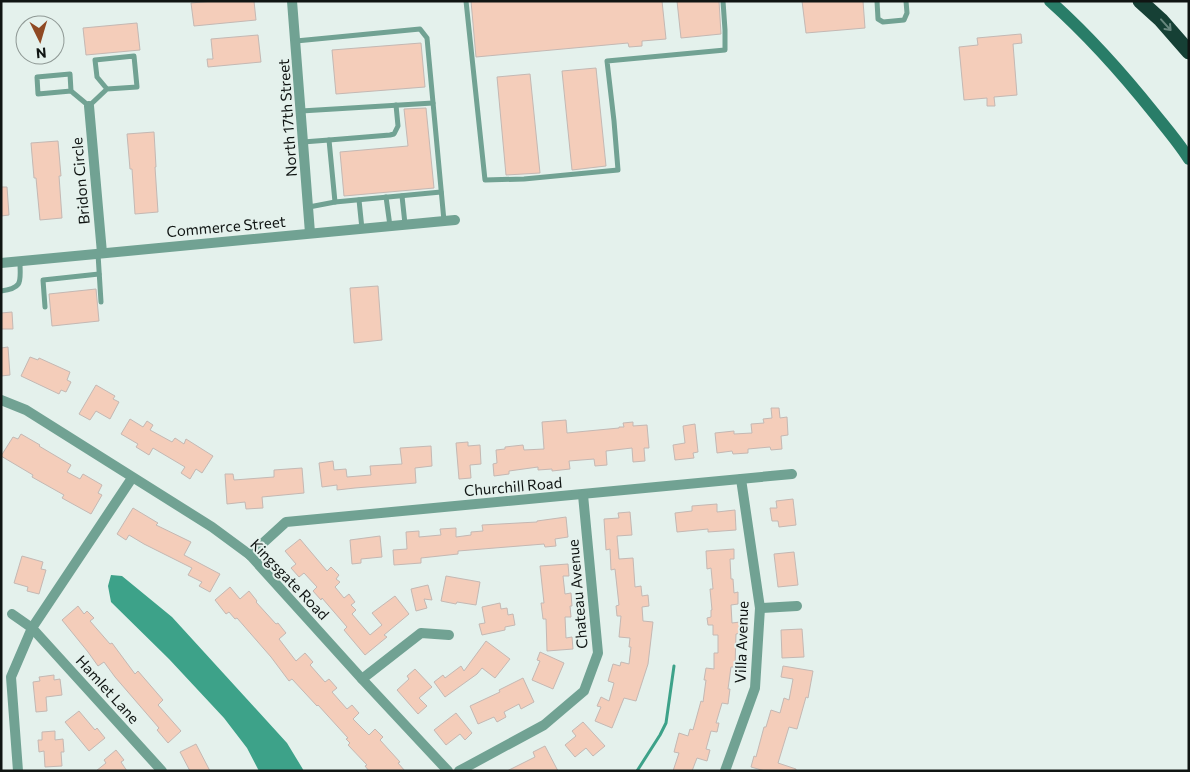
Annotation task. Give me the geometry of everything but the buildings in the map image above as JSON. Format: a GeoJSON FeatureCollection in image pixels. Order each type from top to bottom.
{"type":"FeatureCollection","features":[{"type":"Feature","properties":{"kind":"highway"},"geometry":{"type":"LineString","coordinates":[[1140,1],[1162,20],[1189,52]]}},
{"type":"Feature","properties":{"kind":"street","name":"North 17th Street"},"geometry":{"type":"LineString","coordinates":[[292,1],[310,233]]}},
{"type":"Feature","properties":{"kind":"street"},"geometry":{"type":"LineString","coordinates":[[1050,1],[1119,70],[1189,159]]}},
{"type":"Feature","properties":{"kind":"street","name":"Bridon Circle"},"geometry":{"type":"LineString","coordinates":[[89,106],[100,253]]}},
{"type":"Feature","properties":{"kind":"street","name":"Commerce Street"},"geometry":{"type":"LineString","coordinates":[[1,263],[455,220]]}},
{"type":"Feature","properties":{"kind":"street","name":"Kingsgate Road"},"geometry":{"type":"LineString","coordinates":[[1,400],[26,410],[212,527],[250,555],[448,771]]}},
{"type":"Feature","properties":{"kind":"street","name":"Churchill Road"},"geometry":{"type":"LineString","coordinates":[[250,555],[286,522],[792,474]]}},
{"type":"Feature","properties":{"kind":"street"},"geometry":{"type":"LineString","coordinates":[[18,771],[11,677],[32,628],[132,478]]}},
{"type":"Feature","properties":{"kind":"street","name":"Villa Avenue"},"geometry":{"type":"LineString","coordinates":[[724,771],[755,688],[760,608],[741,479]]}},
{"type":"Feature","properties":{"kind":"street","name":"Chateau Avenue"},"geometry":{"type":"LineString","coordinates":[[459,771],[544,725],[584,690],[598,653],[583,495]]}},
{"type":"Feature","properties":{"kind":"street"},"geometry":{"type":"LineString","coordinates":[[760,608],[797,606]]}},
{"type":"Feature","properties":{"kind":"street","name":"Hamlet Lane"},"geometry":{"type":"LineString","coordinates":[[12,614],[32,628],[162,771]]}},
{"type":"Feature","properties":{"kind":"street"},"geometry":{"type":"LineString","coordinates":[[362,679],[421,633],[449,635]]}},
{"type":"Feature","properties":{"kind":"lane"},"geometry":{"type":"LineString","coordinates":[[466,1],[485,180],[524,179],[618,170],[607,61],[725,50],[723,1]]}},
{"type":"Feature","properties":{"kind":"lane"},"geometry":{"type":"LineString","coordinates":[[877,1],[878,19],[883,22],[904,20],[907,13],[906,1]]}},
{"type":"Feature","properties":{"kind":"lane"},"geometry":{"type":"LineString","coordinates":[[296,41],[420,29],[427,38],[444,221]]}},
{"type":"Feature","properties":{"kind":"lane"},"geometry":{"type":"LineString","coordinates":[[71,91],[70,74],[37,77],[38,94],[71,91],[89,106],[107,90],[137,87],[134,56],[95,60],[97,77],[107,90]]}},
{"type":"Feature","properties":{"kind":"lane"},"geometry":{"type":"LineString","coordinates":[[301,111],[433,103]]}},
{"type":"Feature","properties":{"kind":"lane"},"geometry":{"type":"LineString","coordinates":[[303,142],[394,134],[398,126],[396,104]]}},
{"type":"Feature","properties":{"kind":"lane"},"geometry":{"type":"LineString","coordinates":[[329,140],[336,202]]}},
{"type":"Feature","properties":{"kind":"lane"},"geometry":{"type":"LineString","coordinates":[[308,207],[336,202],[441,192]]}},
{"type":"Feature","properties":{"kind":"lane"},"geometry":{"type":"LineString","coordinates":[[402,196],[405,224]]}},
{"type":"Feature","properties":{"kind":"lane"},"geometry":{"type":"LineString","coordinates":[[386,197],[390,226]]}},
{"type":"Feature","properties":{"kind":"lane"},"geometry":{"type":"LineString","coordinates":[[359,200],[362,229]]}},
{"type":"Feature","properties":{"kind":"lane"},"geometry":{"type":"LineString","coordinates":[[100,253],[101,302]]}},
{"type":"Feature","properties":{"kind":"lane"},"geometry":{"type":"LineString","coordinates":[[1,291],[17,287],[20,282],[20,261]]}},
{"type":"Feature","properties":{"kind":"lane"},"geometry":{"type":"LineString","coordinates":[[45,307],[43,280],[99,274]]}},
{"type":"Feature","properties":{"kind":"shaded area"},"geometry":{"type":"Polygon","coordinates":[[[111,575],[122,576],[172,617],[287,743],[304,771],[259,771],[247,748],[224,718],[169,659],[111,602],[108,586],[111,575]]]}},
{"type":"Feature","properties":{"kind":"waterway"},"geometry":{"type":"LineString","coordinates":[[637,771],[666,723],[674,666]]}}]}
